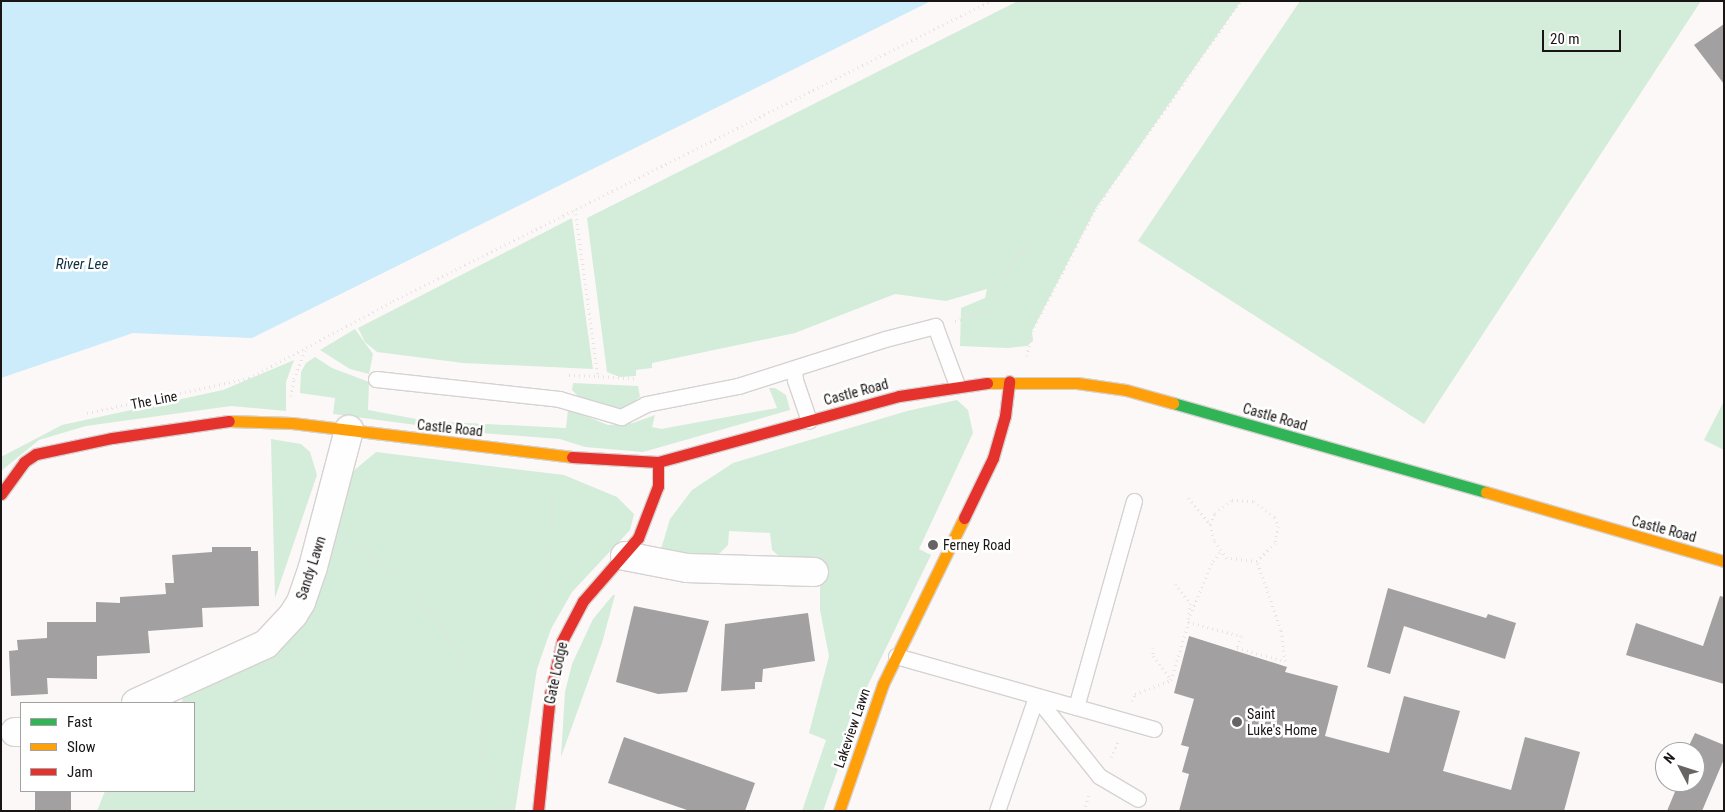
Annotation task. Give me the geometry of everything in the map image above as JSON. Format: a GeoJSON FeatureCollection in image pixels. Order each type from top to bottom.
{"type":"FeatureCollection","features":[{"type":"Feature","properties":{"kind":"street","name":"Castle Road"},"geometry":{"type":"LineString","coordinates":[[1,494],[24,462],[36,454],[61,447],[220,421],[292,422],[597,460],[658,462],[899,396],[957,385],[1009,381],[1077,383],[1126,390],[1724,561]]}},
{"type":"Feature","properties":{"kind":"street"},"geometry":{"type":"LineString","coordinates":[[896,656],[986,478],[1001,432],[1009,381]]}},
{"type":"Feature","properties":{"kind":"street","name":"Sandy Lawn"},"geometry":{"type":"LineString","coordinates":[[147,701],[266,644],[277,635],[301,602],[328,516],[348,430]]}},
{"type":"Feature","properties":{"kind":"street","name":"Gate Lodge"},"geometry":{"type":"LineString","coordinates":[[539,811],[550,694],[562,641],[583,601],[625,556],[638,538],[650,512],[658,486],[658,462]]}},
{"type":"Feature","properties":{"kind":"street"},"geometry":{"type":"LineString","coordinates":[[625,556],[686,568],[814,572]]}},
{"type":"Feature","properties":{"kind":"street","name":"Lakeview Lawn"},"geometry":{"type":"LineString","coordinates":[[839,811],[872,713],[896,656]]}},
{"type":"Feature","properties":{"kind":"lane"},"geometry":{"type":"LineString","coordinates":[[376,380],[559,399],[621,417],[646,404],[738,386],[885,339],[935,326],[957,385]]}},
{"type":"Feature","properties":{"kind":"lane"},"geometry":{"type":"LineString","coordinates":[[794,369],[809,421]]}},
{"type":"Feature","properties":{"kind":"lane"},"geometry":{"type":"LineString","coordinates":[[1076,707],[1134,501]]}},
{"type":"Feature","properties":{"kind":"lane"},"geometry":{"type":"LineString","coordinates":[[896,656],[1154,729]]}},
{"type":"Feature","properties":{"kind":"lane"},"geometry":{"type":"LineString","coordinates":[[1036,697],[1099,776],[1138,799]]}},
{"type":"Feature","properties":{"kind":"lane"},"geometry":{"type":"LineString","coordinates":[[997,811],[1036,697]]}},
{"type":"Feature","properties":{"kind":"path","name":"The Line"},"geometry":{"type":"LineString","coordinates":[[84,414],[233,383],[306,350],[575,209],[990,1]]}},
{"type":"Feature","properties":{"kind":"path"},"geometry":{"type":"LineString","coordinates":[[1009,381],[1030,351],[1032,331],[1096,208],[1112,189],[1241,1]]}},
{"type":"Feature","properties":{"kind":"path"},"geometry":{"type":"LineString","coordinates":[[935,326],[989,310],[995,301],[993,286],[1044,222],[1054,214],[1091,203],[1112,189]]}},
{"type":"Feature","properties":{"kind":"path"},"geometry":{"type":"LineString","coordinates":[[575,209],[598,376]]}},
{"type":"Feature","properties":{"kind":"path"},"geometry":{"type":"LineString","coordinates":[[292,422],[294,378],[306,350]]}},
{"type":"Feature","properties":{"kind":"path"},"geometry":{"type":"LineString","coordinates":[[569,375],[637,379]]}},
{"type":"Feature","properties":{"kind":"path"},"geometry":{"type":"LineString","coordinates":[[538,627],[549,551],[555,471]]}},
{"type":"Feature","properties":{"kind":"path"},"geometry":{"type":"LineString","coordinates":[[1188,498],[1210,524],[1220,552],[1227,558],[1257,561],[1276,543],[1278,526],[1270,511],[1254,501],[1232,500],[1215,513],[1210,524]]}},
{"type":"Feature","properties":{"kind":"path"},"geometry":{"type":"LineString","coordinates":[[328,516],[407,585],[457,648],[479,702],[483,753],[508,811]]}},
{"type":"Feature","properties":{"kind":"path"},"geometry":{"type":"LineString","coordinates":[[1171,680],[1188,622],[1213,561],[1220,552]]}},
{"type":"Feature","properties":{"kind":"path"},"geometry":{"type":"LineString","coordinates":[[1188,622],[1241,636],[1237,648],[1285,661],[1280,630],[1257,561]]}},
{"type":"Feature","properties":{"kind":"path"},"geometry":{"type":"LineString","coordinates":[[1175,584],[1190,603],[1188,622]]}},
{"type":"Feature","properties":{"kind":"path"},"geometry":{"type":"LineString","coordinates":[[1153,648],[1153,656],[1171,680]]}},
{"type":"Feature","properties":{"kind":"path"},"geometry":{"type":"LineString","coordinates":[[1084,811],[1099,776],[1115,751],[1135,694],[1171,680]]}},
{"type":"Feature","properties":{"kind":"green space"},"geometry":{"type":"Polygon","coordinates":[[[1018,1],[1241,1],[1096,208],[1032,331],[1033,341],[1027,346],[1007,348],[960,346],[961,308],[985,298],[987,289],[946,301],[895,294],[795,333],[652,363],[652,368],[636,370],[636,376],[620,377],[607,372],[587,218],[1018,1]]]}},
{"type":"Feature","properties":{"kind":"green space"},"geometry":{"type":"Polygon","coordinates":[[[1300,1],[1701,1],[1424,424],[1138,241],[1300,1]]]}},
{"type":"Feature","properties":{"kind":"green space"},"geometry":{"type":"Polygon","coordinates":[[[572,218],[593,369],[463,363],[377,352],[365,342],[358,328],[572,218]]]}},
{"type":"Feature","properties":{"kind":"green space"},"geometry":{"type":"Polygon","coordinates":[[[355,329],[373,354],[369,374],[350,369],[320,350],[355,329]]]}},
{"type":"Feature","properties":{"kind":"green space"},"geometry":{"type":"Polygon","coordinates":[[[315,357],[332,368],[369,382],[368,410],[427,421],[566,428],[568,409],[608,425],[633,423],[655,415],[652,427],[661,429],[777,408],[769,388],[775,388],[786,395],[790,410],[643,452],[585,447],[560,439],[469,432],[333,414],[335,398],[300,393],[301,372],[306,363],[315,357]]]}},
{"type":"Feature","properties":{"kind":"green space"},"geometry":{"type":"Polygon","coordinates":[[[294,360],[286,382],[286,411],[231,406],[86,426],[39,440],[1,471],[1,457],[62,425],[223,390],[294,360]]]}},
{"type":"Feature","properties":{"kind":"green space"},"geometry":{"type":"Polygon","coordinates":[[[573,383],[638,386],[640,397],[625,408],[614,409],[580,398],[572,390],[573,383]]]}},
{"type":"Feature","properties":{"kind":"green space"},"geometry":{"type":"Polygon","coordinates":[[[957,400],[968,410],[973,433],[919,549],[931,555],[867,687],[823,811],[802,811],[826,740],[809,733],[829,656],[820,610],[820,561],[782,559],[772,550],[770,533],[729,531],[728,545],[715,558],[665,551],[661,549],[670,519],[692,490],[733,463],[907,411],[957,400]]]}},
{"type":"Feature","properties":{"kind":"green space"},"geometry":{"type":"Polygon","coordinates":[[[1724,401],[1724,450],[1704,440],[1724,401]]]}},
{"type":"Feature","properties":{"kind":"green space"},"geometry":{"type":"Polygon","coordinates":[[[271,439],[301,444],[310,452],[317,475],[275,598],[271,439]]]}},
{"type":"Feature","properties":{"kind":"green space"},"geometry":{"type":"Polygon","coordinates":[[[376,452],[564,475],[617,497],[634,514],[630,530],[572,592],[551,629],[537,669],[515,811],[97,811],[105,792],[195,792],[195,702],[181,702],[186,692],[275,649],[351,473],[376,452]]]}},
{"type":"Feature","properties":{"kind":"green space"},"geometry":{"type":"Polygon","coordinates":[[[615,595],[602,643],[561,757],[565,692],[572,664],[593,619],[615,595]]]}},
{"type":"Feature","properties":{"kind":"water","name":"River Lee"},"geometry":{"type":"Polygon","coordinates":[[[1,1],[931,1],[252,338],[133,333],[1,378],[1,1]]]}},
{"type":"Feature","properties":{"kind":"building"},"geometry":{"type":"Polygon","coordinates":[[[1724,24],[1724,84],[1694,45],[1724,24]]]}},
{"type":"Feature","properties":{"kind":"building"},"geometry":{"type":"Polygon","coordinates":[[[212,547],[251,547],[251,551],[258,551],[259,606],[202,608],[203,627],[148,631],[150,653],[97,656],[97,679],[47,678],[48,694],[11,696],[9,651],[18,650],[17,640],[47,638],[47,622],[96,622],[96,602],[120,603],[120,597],[166,594],[165,583],[174,583],[172,555],[212,552],[212,547]]]}},
{"type":"Feature","properties":{"kind":"building"},"geometry":{"type":"Polygon","coordinates":[[[1388,588],[1486,618],[1488,614],[1516,623],[1505,659],[1404,626],[1390,674],[1367,667],[1388,588]]]}},
{"type":"Feature","properties":{"kind":"building"},"geometry":{"type":"Polygon","coordinates":[[[1720,596],[1724,597],[1724,684],[1626,655],[1636,623],[1703,646],[1720,596]]]}},
{"type":"Feature","properties":{"kind":"building"},"geometry":{"type":"Polygon","coordinates":[[[634,606],[709,621],[687,692],[658,694],[616,682],[634,606]]]}},
{"type":"Feature","properties":{"kind":"building"},"geometry":{"type":"Polygon","coordinates":[[[808,613],[815,661],[763,669],[762,682],[755,682],[755,689],[721,691],[725,624],[808,613]]]}},
{"type":"Feature","properties":{"kind":"building","name":"Saint Luke's Home"},"geometry":{"type":"Polygon","coordinates":[[[1189,636],[1287,667],[1285,672],[1338,686],[1325,736],[1389,753],[1404,696],[1460,711],[1443,771],[1511,790],[1525,737],[1580,752],[1564,811],[1179,811],[1189,774],[1182,772],[1189,747],[1181,745],[1194,699],[1174,693],[1189,636]]]}},
{"type":"Feature","properties":{"kind":"building"},"geometry":{"type":"Polygon","coordinates":[[[1695,733],[1724,745],[1724,759],[1702,811],[1667,811],[1675,792],[1705,792],[1705,742],[1691,742],[1695,733]]]}},
{"type":"Feature","properties":{"kind":"building"},"geometry":{"type":"Polygon","coordinates":[[[624,737],[755,783],[745,811],[690,811],[608,783],[624,737]]]}},
{"type":"Feature","properties":{"kind":"building"},"geometry":{"type":"Polygon","coordinates":[[[35,792],[71,792],[71,811],[35,811],[35,792]]]}},
{"type":"Feature","properties":{"kind":"traffic: fast"},"geometry":{"type":"LineString","coordinates":[[1173,403],[1486,492]]}},
{"type":"Feature","properties":{"kind":"traffic: slow"},"geometry":{"type":"LineString","coordinates":[[987,383],[1077,383],[1126,390],[1173,403]]}},
{"type":"Feature","properties":{"kind":"traffic: slow"},"geometry":{"type":"LineString","coordinates":[[229,421],[292,423],[572,457]]}},
{"type":"Feature","properties":{"kind":"traffic: slow"},"geometry":{"type":"LineString","coordinates":[[1486,492],[1724,561]]}},
{"type":"Feature","properties":{"kind":"traffic: slow"},"geometry":{"type":"LineString","coordinates":[[839,811],[883,684],[964,518]]}},
{"type":"Feature","properties":{"kind":"traffic: jam"},"geometry":{"type":"LineString","coordinates":[[964,518],[993,458],[1005,416],[1009,381]]}},
{"type":"Feature","properties":{"kind":"traffic: jam"},"geometry":{"type":"LineString","coordinates":[[572,457],[658,462],[899,396],[987,383]]}},
{"type":"Feature","properties":{"kind":"traffic: jam"},"geometry":{"type":"LineString","coordinates":[[1,494],[24,462],[36,454],[112,438],[229,421]]}},
{"type":"Feature","properties":{"kind":"traffic: jam"},"geometry":{"type":"LineString","coordinates":[[538,811],[550,694],[562,641],[583,601],[638,538],[658,486],[658,462]]}},
{"type":"Feature","properties":{"kind":"place","name":"Ferney Road"},"geometry":{"type":"Point","coordinates":[933,545]}},
{"type":"Feature","properties":{"kind":"place","name":"Saint Luke's Home"},"geometry":{"type":"Point","coordinates":[1237,722]}}]}
